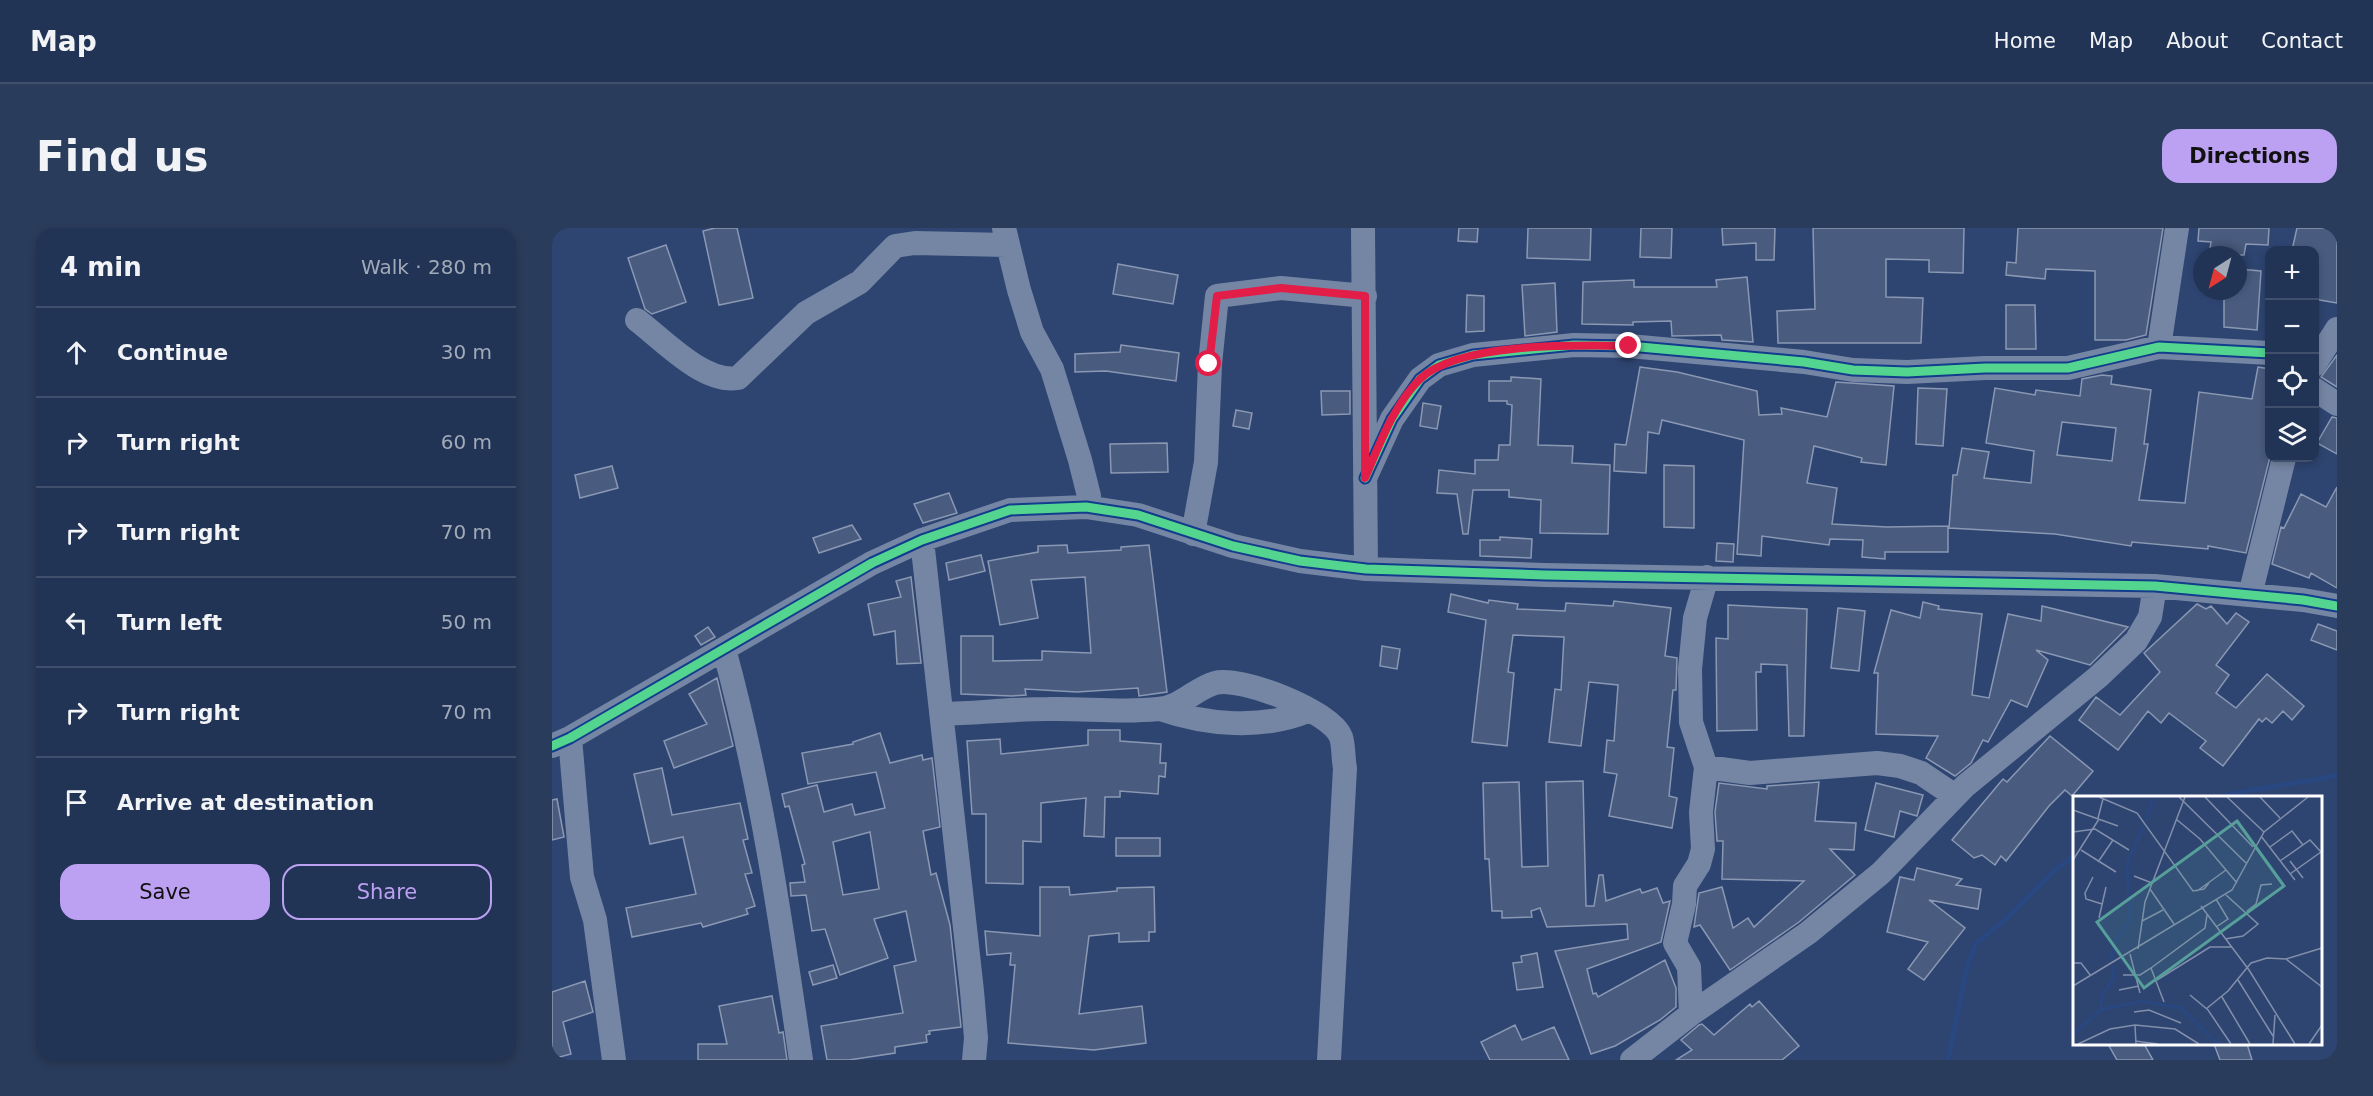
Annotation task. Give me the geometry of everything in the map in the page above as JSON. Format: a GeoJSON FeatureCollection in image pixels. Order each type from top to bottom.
{"type":"FeatureCollection","features":[{"type":"Feature","properties":{"kind":"street"},"geometry":{"type":"LineString","coordinates":[[1363,228],[1366,569]]}},
{"type":"Feature","properties":{"kind":"street"},"geometry":{"type":"LineString","coordinates":[[2159,347],[2177,228]]}},
{"type":"Feature","properties":{"kind":"street"},"geometry":{"type":"LineString","coordinates":[[638,320],[702,371],[728,380],[738,378],[806,313],[860,282],[895,246],[1005,237],[1032,332],[1052,369],[1080,460],[1089,496],[1086,507]]}},
{"type":"Feature","properties":{"kind":"street"},"geometry":{"type":"LineString","coordinates":[[1193,534],[1206,462],[1209,364],[1217,296],[1281,288],[1365,296]]}},
{"type":"Feature","properties":{"kind":"street"},"geometry":{"type":"LineString","coordinates":[[2319,357],[2337,329]]}},
{"type":"Feature","properties":{"kind":"street"},"geometry":{"type":"LineString","coordinates":[[1365,478],[1392,419],[1420,379],[1439,365],[1473,355],[1574,345],[1629,346],[1792,361],[1853,370],[1907,372],[1985,368],[2068,368],[2159,347],[2265,353]]}},
{"type":"Feature","properties":{"kind":"street"},"geometry":{"type":"LineString","coordinates":[[2319,392],[2337,404]]}},
{"type":"Feature","properties":{"kind":"street"},"geometry":{"type":"LineString","coordinates":[[2250,595],[2283,462]]}},
{"type":"Feature","properties":{"kind":"street"},"geometry":{"type":"LineString","coordinates":[[614,1060],[595,920],[582,877],[561,742],[872,563],[922,540],[1010,510],[1086,507],[1138,515],[1193,534],[1300,561],[1366,569],[2155,586],[2337,606]]}},
{"type":"Feature","properties":{"kind":"street"},"geometry":{"type":"LineString","coordinates":[[922,540],[943,714],[957,869],[973,1003],[976,1038],[974,1060]]}},
{"type":"Feature","properties":{"kind":"street"},"geometry":{"type":"LineString","coordinates":[[1691,1014],[1689,968],[1675,943],[1684,904],[1685,886],[1699,864],[1703,849],[1701,812],[1706,766],[1691,722],[1690,669],[1696,577]]}},
{"type":"Feature","properties":{"kind":"street"},"geometry":{"type":"LineString","coordinates":[[1635,1059],[1691,1014],[1808,933],[1881,873],[1955,796],[2098,677],[2136,641],[2150,617],[2155,586]]}},
{"type":"Feature","properties":{"kind":"street"},"geometry":{"type":"LineString","coordinates":[[723,649],[747,732],[765,828],[801,1060]]}},
{"type":"Feature","properties":{"kind":"street"},"geometry":{"type":"LineString","coordinates":[[943,714],[1049,708],[1160,709],[1185,701],[1217,682],[1238,683],[1263,689],[1326,720],[1341,736],[1345,768],[1329,1060]]}},
{"type":"Feature","properties":{"kind":"street"},"geometry":{"type":"LineString","coordinates":[[1160,709],[1181,717],[1253,724],[1289,719],[1308,711]]}},
{"type":"Feature","properties":{"kind":"street"},"geometry":{"type":"LineString","coordinates":[[1706,766],[1750,773],[1877,763],[1900,766],[1921,773],[1955,796]]}},
{"type":"Feature","properties":{"kind":"building"},"geometry":{"type":"Polygon","coordinates":[[[715,228],[737,228],[753,298],[719,305],[703,231],[715,228]]]}},
{"type":"Feature","properties":{"kind":"building"},"geometry":{"type":"Polygon","coordinates":[[[1459,228],[1478,228],[1477,242],[1458,241],[1459,228]]]}},
{"type":"Feature","properties":{"kind":"building"},"geometry":{"type":"Polygon","coordinates":[[[1528,228],[1591,228],[1590,260],[1527,258],[1528,228]]]}},
{"type":"Feature","properties":{"kind":"building"},"geometry":{"type":"Polygon","coordinates":[[[1641,228],[1672,228],[1671,258],[1640,257],[1641,228]]]}},
{"type":"Feature","properties":{"kind":"building"},"geometry":{"type":"Polygon","coordinates":[[[1722,228],[1775,228],[1774,260],[1756,260],[1756,243],[1723,245],[1722,228]]]}},
{"type":"Feature","properties":{"kind":"building"},"geometry":{"type":"Polygon","coordinates":[[[1813,228],[1964,228],[1963,273],[1929,272],[1929,260],[1886,259],[1886,297],[1923,298],[1921,343],[1778,343],[1777,311],[1815,309],[1813,228]]]}},
{"type":"Feature","properties":{"kind":"building"},"geometry":{"type":"Polygon","coordinates":[[[2018,228],[2163,228],[2146,335],[2126,340],[2095,340],[2095,271],[2046,269],[2045,279],[2006,275],[2007,262],[2016,263],[2018,228]]]}},
{"type":"Feature","properties":{"kind":"building"},"geometry":{"type":"Polygon","coordinates":[[[2199,228],[2269,228],[2268,245],[2210,246],[2211,242],[2198,241],[2199,228]]]}},
{"type":"Feature","properties":{"kind":"building"},"geometry":{"type":"Polygon","coordinates":[[[2297,228],[2337,228],[2337,303],[2319,300],[2319,246],[2293,246],[2297,228]]]}},
{"type":"Feature","properties":{"kind":"building"},"geometry":{"type":"Polygon","coordinates":[[[666,245],[686,302],[652,314],[645,309],[628,258],[666,245]]]}},
{"type":"Feature","properties":{"kind":"building"},"geometry":{"type":"Polygon","coordinates":[[[1118,264],[1178,275],[1173,304],[1113,294],[1118,264]]]}},
{"type":"Feature","properties":{"kind":"building"},"geometry":{"type":"Polygon","coordinates":[[[2247,270],[2261,271],[2257,330],[2224,327],[2224,300],[2247,300],[2247,270]]]}},
{"type":"Feature","properties":{"kind":"building"},"geometry":{"type":"Polygon","coordinates":[[[1747,277],[1753,342],[1722,340],[1721,335],[1672,336],[1671,321],[1633,322],[1633,325],[1582,324],[1583,282],[1634,280],[1634,287],[1717,287],[1716,280],[1747,277]]]}},
{"type":"Feature","properties":{"kind":"building"},"geometry":{"type":"Polygon","coordinates":[[[1555,283],[1557,332],[1525,336],[1522,285],[1555,283]]]}},
{"type":"Feature","properties":{"kind":"building"},"geometry":{"type":"Polygon","coordinates":[[[1467,295],[1484,296],[1484,331],[1466,332],[1467,295]]]}},
{"type":"Feature","properties":{"kind":"building"},"geometry":{"type":"Polygon","coordinates":[[[2006,305],[2035,305],[2036,349],[2006,349],[2006,305]]]}},
{"type":"Feature","properties":{"kind":"building"},"geometry":{"type":"Polygon","coordinates":[[[1121,345],[1179,353],[1176,381],[1106,371],[1075,372],[1075,354],[1120,352],[1121,345]]]}},
{"type":"Feature","properties":{"kind":"building"},"geometry":{"type":"Polygon","coordinates":[[[2337,355],[2337,387],[2321,377],[2337,355]]]}},
{"type":"Feature","properties":{"kind":"building"},"geometry":{"type":"Polygon","coordinates":[[[1640,367],[1677,372],[1757,391],[1759,415],[1782,414],[1781,408],[1827,417],[1836,382],[1894,386],[1886,465],[1861,462],[1862,458],[1814,446],[1807,483],[1837,488],[1832,524],[1887,527],[1948,526],[1948,552],[1885,552],[1885,559],[1862,557],[1863,540],[1830,539],[1829,545],[1762,536],[1761,556],[1737,554],[1744,440],[1662,420],[1659,434],[1648,432],[1646,473],[1614,471],[1615,444],[1626,445],[1640,367]]]}},
{"type":"Feature","properties":{"kind":"building"},"geometry":{"type":"Polygon","coordinates":[[[2258,367],[2265,368],[2265,462],[2269,462],[2246,553],[2208,546],[2208,549],[2132,542],[2131,546],[2055,534],[1949,528],[1953,475],[1957,475],[1962,448],[1989,452],[1984,478],[2031,483],[2034,451],[1986,443],[1995,388],[2035,395],[2036,390],[2080,396],[2082,379],[2102,375],[2112,376],[2111,384],[2151,390],[2144,444],[2148,444],[2139,500],[2185,503],[2199,392],[2252,399],[2258,367]],[[2062,422],[2057,455],[2112,461],[2116,428],[2062,422]]]}},
{"type":"Feature","properties":{"kind":"building"},"geometry":{"type":"Polygon","coordinates":[[[1511,377],[1541,379],[1538,445],[1573,446],[1572,463],[1610,465],[1608,534],[1540,533],[1541,500],[1509,497],[1509,490],[1473,490],[1468,534],[1463,534],[1457,494],[1437,493],[1439,470],[1475,474],[1475,460],[1498,460],[1499,445],[1510,445],[1512,405],[1507,404],[1507,401],[1489,401],[1489,381],[1511,381],[1511,377]]]}},
{"type":"Feature","properties":{"kind":"building"},"geometry":{"type":"Polygon","coordinates":[[[1918,388],[1947,389],[1943,446],[1916,444],[1918,388]]]}},
{"type":"Feature","properties":{"kind":"building"},"geometry":{"type":"Polygon","coordinates":[[[1321,391],[1350,391],[1350,414],[1322,415],[1321,391]]]}},
{"type":"Feature","properties":{"kind":"building"},"geometry":{"type":"Polygon","coordinates":[[[1423,403],[1441,406],[1437,429],[1420,426],[1423,403]]]}},
{"type":"Feature","properties":{"kind":"building"},"geometry":{"type":"Polygon","coordinates":[[[1236,410],[1252,413],[1249,429],[1233,426],[1236,410]]]}},
{"type":"Feature","properties":{"kind":"building"},"geometry":{"type":"Polygon","coordinates":[[[2332,417],[2337,418],[2337,454],[2319,444],[2319,440],[2332,417]]]}},
{"type":"Feature","properties":{"kind":"building"},"geometry":{"type":"Polygon","coordinates":[[[1167,443],[1168,472],[1111,473],[1110,444],[1167,443]]]}},
{"type":"Feature","properties":{"kind":"building"},"geometry":{"type":"Polygon","coordinates":[[[1664,465],[1694,466],[1694,528],[1664,527],[1664,465]]]}},
{"type":"Feature","properties":{"kind":"building"},"geometry":{"type":"Polygon","coordinates":[[[612,466],[618,488],[580,498],[575,475],[612,466]]]}},
{"type":"Feature","properties":{"kind":"building"},"geometry":{"type":"Polygon","coordinates":[[[2337,487],[2337,588],[2311,573],[2309,578],[2272,564],[2281,527],[2284,528],[2301,494],[2326,507],[2337,487]]]}},
{"type":"Feature","properties":{"kind":"building"},"geometry":{"type":"Polygon","coordinates":[[[949,493],[957,513],[923,523],[914,504],[949,493]]]}},
{"type":"Feature","properties":{"kind":"building"},"geometry":{"type":"Polygon","coordinates":[[[852,525],[861,539],[819,553],[813,538],[852,525]]]}},
{"type":"Feature","properties":{"kind":"building"},"geometry":{"type":"Polygon","coordinates":[[[1500,537],[1532,539],[1531,558],[1480,556],[1480,540],[1500,540],[1500,537]]]}},
{"type":"Feature","properties":{"kind":"building"},"geometry":{"type":"Polygon","coordinates":[[[1717,543],[1734,544],[1733,562],[1716,561],[1717,543]]]}},
{"type":"Feature","properties":{"kind":"building"},"geometry":{"type":"Polygon","coordinates":[[[1067,545],[1068,553],[1121,550],[1121,547],[1149,545],[1167,692],[1139,696],[1138,688],[1077,692],[1025,689],[1026,695],[961,694],[961,636],[993,636],[993,661],[1042,660],[1042,651],[1091,653],[1085,577],[1031,580],[1038,618],[1000,625],[988,561],[1038,552],[1038,546],[1067,545]]]}},
{"type":"Feature","properties":{"kind":"building"},"geometry":{"type":"Polygon","coordinates":[[[981,555],[985,571],[949,580],[946,563],[981,555]]]}},
{"type":"Feature","properties":{"kind":"building"},"geometry":{"type":"Polygon","coordinates":[[[911,577],[921,663],[897,664],[895,631],[874,635],[868,604],[901,597],[896,581],[911,577]]]}},
{"type":"Feature","properties":{"kind":"building"},"geometry":{"type":"Polygon","coordinates":[[[1451,594],[1488,603],[1489,600],[1518,604],[1517,609],[1565,611],[1566,603],[1613,606],[1614,601],[1671,608],[1665,656],[1677,658],[1676,690],[1673,690],[1667,747],[1674,748],[1669,796],[1677,798],[1672,828],[1609,816],[1617,774],[1604,772],[1607,740],[1614,741],[1618,685],[1589,682],[1581,746],[1549,742],[1555,689],[1561,690],[1564,637],[1513,635],[1508,672],[1514,673],[1507,746],[1472,742],[1486,620],[1448,612],[1451,594]]]}},
{"type":"Feature","properties":{"kind":"building"},"geometry":{"type":"Polygon","coordinates":[[[1923,602],[1939,606],[1938,609],[1982,614],[1972,695],[1989,698],[2008,614],[2041,621],[2042,606],[2128,627],[2090,665],[2036,650],[2048,660],[2027,707],[2011,700],[1988,742],[1983,740],[1971,763],[1955,776],[1926,758],[1938,736],[1876,734],[1878,673],[1874,673],[1891,610],[1920,618],[1923,602]]]}},
{"type":"Feature","properties":{"kind":"building"},"geometry":{"type":"Polygon","coordinates":[[[2197,604],[2206,609],[2211,606],[2227,624],[2236,613],[2249,622],[2216,665],[2229,675],[2216,693],[2236,708],[2267,674],[2304,706],[2292,720],[2283,711],[2272,723],[2266,718],[2262,722],[2259,719],[2223,766],[2200,748],[2206,741],[2169,713],[2161,723],[2148,711],[2118,750],[2079,720],[2096,697],[2120,715],[2160,672],[2144,653],[2197,604]]]}},
{"type":"Feature","properties":{"kind":"building"},"geometry":{"type":"Polygon","coordinates":[[[1728,605],[1807,609],[1804,736],[1789,736],[1787,665],[1761,664],[1761,672],[1756,672],[1757,730],[1717,731],[1716,638],[1728,639],[1728,605]]]}},
{"type":"Feature","properties":{"kind":"building"},"geometry":{"type":"Polygon","coordinates":[[[1838,608],[1865,611],[1859,671],[1831,668],[1838,608]]]}},
{"type":"Feature","properties":{"kind":"building"},"geometry":{"type":"Polygon","coordinates":[[[2318,624],[2337,631],[2337,650],[2311,640],[2318,624]]]}},
{"type":"Feature","properties":{"kind":"building"},"geometry":{"type":"Polygon","coordinates":[[[708,627],[715,637],[701,645],[695,636],[708,627]]]}},
{"type":"Feature","properties":{"kind":"building"},"geometry":{"type":"Polygon","coordinates":[[[1382,646],[1400,649],[1397,669],[1380,666],[1382,646]]]}},
{"type":"Feature","properties":{"kind":"building"},"geometry":{"type":"Polygon","coordinates":[[[717,678],[733,746],[674,768],[664,741],[707,724],[689,694],[717,678]]]}},
{"type":"Feature","properties":{"kind":"building"},"geometry":{"type":"Polygon","coordinates":[[[1088,730],[1120,730],[1120,741],[1161,744],[1160,763],[1166,763],[1165,777],[1159,776],[1158,794],[1120,791],[1120,797],[1105,797],[1104,837],[1084,836],[1086,798],[1041,803],[1041,842],[1023,841],[1023,884],[986,883],[986,814],[972,814],[967,741],[1000,739],[1001,754],[1088,745],[1088,730]]]}},
{"type":"Feature","properties":{"kind":"building"},"geometry":{"type":"Polygon","coordinates":[[[880,733],[890,763],[922,755],[923,760],[932,758],[940,827],[923,831],[931,875],[936,873],[950,925],[961,1027],[929,1031],[930,1034],[926,1035],[927,1042],[895,1047],[895,1053],[849,1060],[827,1060],[821,1026],[903,1013],[894,966],[916,961],[906,911],[874,919],[888,958],[840,975],[825,929],[812,931],[806,895],[791,896],[790,883],[805,882],[802,865],[805,864],[789,806],[785,807],[782,794],[817,785],[824,812],[852,804],[855,815],[885,808],[876,772],[808,784],[802,753],[853,744],[853,742],[880,733]],[[870,832],[833,842],[843,895],[879,889],[870,832]]]}},
{"type":"Feature","properties":{"kind":"building"},"geometry":{"type":"Polygon","coordinates":[[[2050,736],[2093,771],[2072,796],[2065,790],[2049,806],[2006,861],[2001,856],[1995,865],[1982,855],[1974,858],[1952,840],[2003,779],[2007,782],[2050,736]]]}},
{"type":"Feature","properties":{"kind":"building"},"geometry":{"type":"Polygon","coordinates":[[[662,768],[672,815],[740,803],[748,839],[743,840],[752,873],[745,874],[755,906],[746,909],[748,914],[703,927],[701,923],[632,937],[626,908],[696,894],[683,837],[650,844],[634,774],[662,768]]]}},
{"type":"Feature","properties":{"kind":"building"},"geometry":{"type":"Polygon","coordinates":[[[1583,781],[1586,906],[1594,906],[1599,875],[1603,875],[1606,901],[1640,889],[1642,893],[1657,888],[1663,903],[1670,901],[1661,942],[1587,969],[1593,994],[1596,993],[1598,997],[1665,960],[1676,988],[1676,1007],[1660,1020],[1615,1046],[1591,1054],[1555,951],[1628,939],[1627,924],[1547,927],[1540,908],[1531,911],[1532,917],[1502,918],[1502,911],[1492,911],[1489,859],[1485,859],[1483,783],[1519,782],[1522,867],[1548,866],[1546,782],[1583,781]]]}},
{"type":"Feature","properties":{"kind":"building"},"geometry":{"type":"Polygon","coordinates":[[[1819,782],[1815,821],[1856,823],[1854,850],[1830,849],[1855,875],[1799,922],[1730,970],[1700,925],[1694,927],[1699,893],[1722,887],[1733,928],[1748,918],[1754,927],[1804,881],[1722,879],[1723,841],[1717,841],[1715,812],[1719,783],[1767,789],[1767,786],[1819,782]]]}},
{"type":"Feature","properties":{"kind":"building"},"geometry":{"type":"Polygon","coordinates":[[[1876,783],[1923,795],[1917,816],[1900,811],[1894,837],[1865,830],[1876,783]]]}},
{"type":"Feature","properties":{"kind":"building"},"geometry":{"type":"Polygon","coordinates":[[[557,799],[564,837],[552,840],[552,800],[557,799]]]}},
{"type":"Feature","properties":{"kind":"building"},"geometry":{"type":"Polygon","coordinates":[[[1116,838],[1160,838],[1160,856],[1116,856],[1116,838]]]}},
{"type":"Feature","properties":{"kind":"building"},"geometry":{"type":"Polygon","coordinates":[[[1917,868],[1962,879],[1956,885],[1981,889],[1978,909],[1929,900],[1965,928],[1924,980],[1908,969],[1928,942],[1887,932],[1900,877],[1914,880],[1917,868]]]}},
{"type":"Feature","properties":{"kind":"building"},"geometry":{"type":"Polygon","coordinates":[[[1040,887],[1069,887],[1070,895],[1117,891],[1117,888],[1154,887],[1155,932],[1149,932],[1149,941],[1119,942],[1119,933],[1089,936],[1079,1014],[1142,1006],[1146,1043],[1094,1050],[1008,1043],[1015,965],[1010,965],[1011,953],[987,955],[985,931],[1040,936],[1040,887]]]}},
{"type":"Feature","properties":{"kind":"building"},"geometry":{"type":"Polygon","coordinates":[[[1537,953],[1543,987],[1517,990],[1513,963],[1522,962],[1521,956],[1537,953]]]}},
{"type":"Feature","properties":{"kind":"building"},"geometry":{"type":"Polygon","coordinates":[[[833,965],[837,978],[813,985],[809,972],[833,965]]]}},
{"type":"Feature","properties":{"kind":"building"},"geometry":{"type":"Polygon","coordinates":[[[585,981],[593,1012],[563,1022],[571,1054],[552,1059],[552,992],[585,981]]]}},
{"type":"Feature","properties":{"kind":"building"},"geometry":{"type":"Polygon","coordinates":[[[772,996],[779,1033],[783,1032],[787,1060],[698,1060],[698,1044],[727,1044],[719,1006],[772,996]]]}},
{"type":"Feature","properties":{"kind":"building"},"geometry":{"type":"Polygon","coordinates":[[[1759,1001],[1799,1046],[1782,1060],[1676,1060],[1692,1050],[1681,1040],[1699,1025],[1702,1024],[1714,1035],[1750,1004],[1752,1007],[1759,1001]]]}},
{"type":"Feature","properties":{"kind":"building"},"geometry":{"type":"Polygon","coordinates":[[[1515,1025],[1522,1040],[1554,1027],[1569,1060],[1490,1060],[1481,1042],[1515,1025]]]}},
{"type":"Feature","properties":{"kind":"building"},"geometry":{"type":"Polygon","coordinates":[[[2109,1045],[2145,1045],[2153,1060],[2117,1060],[2109,1045]]]}},
{"type":"Feature","properties":{"kind":"building"},"geometry":{"type":"Polygon","coordinates":[[[2214,1045],[2247,1045],[2252,1060],[2220,1060],[2214,1045]]]}},
{"type":"Feature","properties":{"kind":"waterway"},"geometry":{"type":"LineString","coordinates":[[2225,796],[2337,775]]}},
{"type":"Feature","properties":{"kind":"waterway"},"geometry":{"type":"LineString","coordinates":[[1948,1060],[1967,967],[1976,943],[2004,921],[2055,870],[2073,857]]}},
{"type":"Feature","properties":{"kind":"cycle path"},"geometry":{"type":"LineString","coordinates":[[1365,478],[1392,419],[1420,379],[1439,365],[1473,355],[1574,345],[1629,346],[1804,362],[1853,370],[1907,372],[1985,368],[2068,368],[2159,347],[2265,353]]}},
{"type":"Feature","properties":{"kind":"cycle path"},"geometry":{"type":"LineString","coordinates":[[552,746],[570,738],[872,563],[922,540],[1010,510],[1086,507],[1138,515],[1233,546],[1300,561],[1366,569],[1545,575],[2155,586],[2303,600],[2337,606]]}},
{"type":"Feature","properties":{"kind":"route"},"geometry":{"type":"LineString","coordinates":[[1209,364],[1217,296],[1281,288],[1365,296],[1365,478],[1392,419],[1405,398],[1420,379],[1439,365],[1473,355],[1516,350],[1574,345],[1629,346]]}}]}
